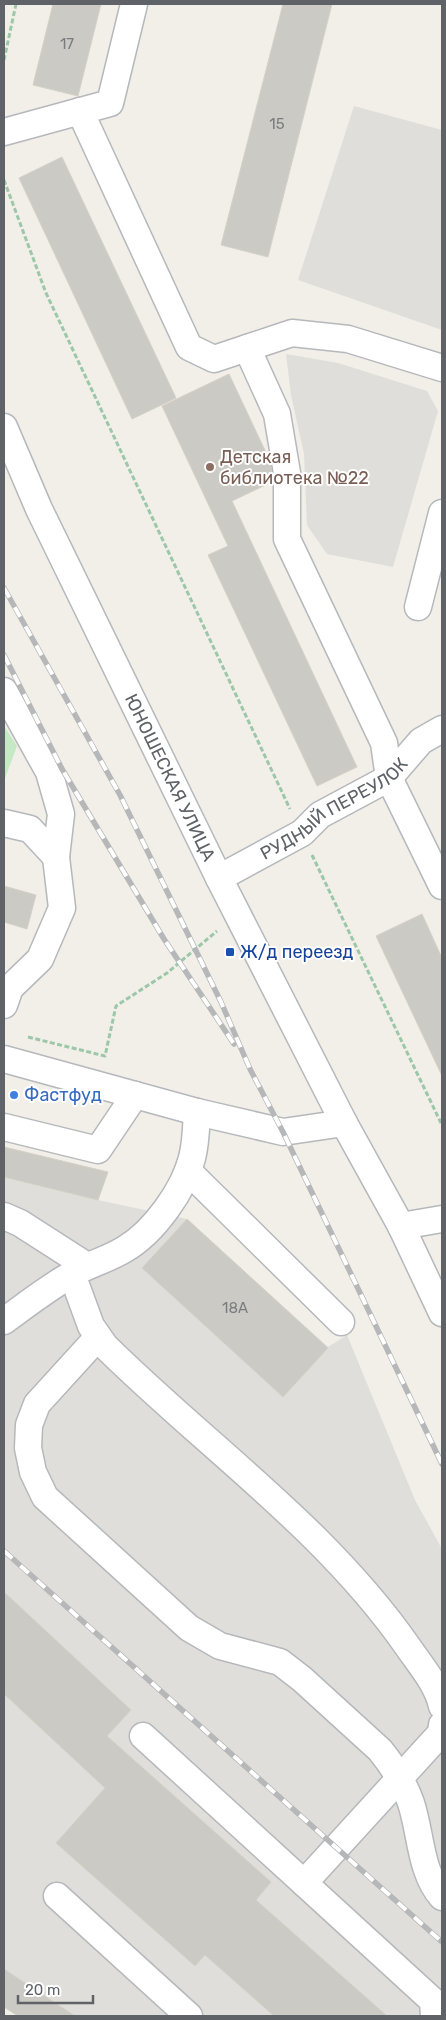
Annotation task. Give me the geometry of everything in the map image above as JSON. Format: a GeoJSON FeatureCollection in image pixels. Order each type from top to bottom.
{"type":"FeatureCollection","features":[{"type":"Feature","properties":{"kind":"street"},"geometry":{"type":"LineString","coordinates":[[4,132],[110,103],[134,4]]}},
{"type":"Feature","properties":{"kind":"street"},"geometry":{"type":"LineString","coordinates":[[80,111],[188,347],[214,359],[292,333],[348,339],[442,368]]}},
{"type":"Feature","properties":{"kind":"street"},"geometry":{"type":"LineString","coordinates":[[247,348],[277,414],[287,473],[287,539],[384,743],[388,778],[442,886]]}},
{"type":"Feature","properties":{"kind":"street","name":"ЮНОШЕСКАЯ УЛИЦА"},"geometry":{"type":"LineString","coordinates":[[4,427],[39,509],[219,878],[344,1123],[401,1226],[442,1313]]}},
{"type":"Feature","properties":{"kind":"street"},"geometry":{"type":"LineString","coordinates":[[418,607],[442,513]]}},
{"type":"Feature","properties":{"kind":"street"},"geometry":{"type":"LineString","coordinates":[[4,691],[49,772],[61,814],[56,856],[62,908],[40,959],[10,988],[4,1005]]}},
{"type":"Feature","properties":{"kind":"street","name":"РУДНЫЙ ПЕРЕУЛОК"},"geometry":{"type":"LineString","coordinates":[[219,878],[302,833],[320,815],[388,778],[421,741],[439,734]]}},
{"type":"Feature","properties":{"kind":"street"},"geometry":{"type":"LineString","coordinates":[[4,823],[30,828],[56,856]]}},
{"type":"Feature","properties":{"kind":"street"},"geometry":{"type":"LineString","coordinates":[[4,1059],[197,1112],[283,1132],[344,1123]]}},
{"type":"Feature","properties":{"kind":"street"},"geometry":{"type":"LineString","coordinates":[[4,1127],[98,1150],[135,1095]]}},
{"type":"Feature","properties":{"kind":"street"},"geometry":{"type":"LineString","coordinates":[[4,1321],[79,1270],[112,1257],[143,1236],[174,1197],[188,1171],[192,1158],[197,1112]]}},
{"type":"Feature","properties":{"kind":"street"},"geometry":{"type":"LineString","coordinates":[[188,1171],[341,1322]]}},
{"type":"Feature","properties":{"kind":"street"},"geometry":{"type":"LineString","coordinates":[[4,1216],[20,1223],[79,1270],[92,1326],[98,1337],[114,1355],[330,1551],[392,1624],[437,1689],[442,1706]]}},
{"type":"Feature","properties":{"kind":"street"},"geometry":{"type":"LineString","coordinates":[[401,1226],[442,1219]]}},
{"type":"Feature","properties":{"kind":"street"},"geometry":{"type":"LineString","coordinates":[[98,1337],[37,1404],[29,1425],[28,1448],[32,1472],[45,1497],[189,1628],[220,1646],[280,1662],[302,1679],[380,1750],[400,1778],[411,1803],[428,1873],[442,1897]]}},
{"type":"Feature","properties":{"kind":"street"},"geometry":{"type":"LineString","coordinates":[[304,1883],[441,1733],[442,1725]]}},
{"type":"Feature","properties":{"kind":"street"},"geometry":{"type":"LineString","coordinates":[[143,1736],[436,2003]]}},
{"type":"Feature","properties":{"kind":"street"},"geometry":{"type":"LineString","coordinates":[[57,1896],[189,2016]]}},
{"type":"Feature","properties":{"kind":"path"},"geometry":{"type":"LineString","coordinates":[[4,60],[16,4]]}},
{"type":"Feature","properties":{"kind":"path"},"geometry":{"type":"LineString","coordinates":[[4,180],[46,293],[442,1124]]}},
{"type":"Feature","properties":{"kind":"path"},"geometry":{"type":"LineString","coordinates":[[23,1035],[105,1056],[116,1006],[167,973],[237,914]]}},
{"type":"Feature","properties":{"kind":"shaded area"},"geometry":{"type":"Polygon","coordinates":[[[354,106],[442,130],[442,330],[298,280],[354,106]]]}},
{"type":"Feature","properties":{"kind":"shaded area"},"geometry":{"type":"Polygon","coordinates":[[[286,354],[338,363],[427,391],[438,411],[393,567],[327,554],[307,525],[304,454],[291,395],[286,354]]]}},
{"type":"Feature","properties":{"kind":"shaded area"},"geometry":{"type":"Polygon","coordinates":[[[4,1147],[108,1172],[98,1200],[187,1219],[328,1347],[347,1335],[415,1500],[442,1549],[442,2016],[75,2016],[7,1971],[4,1976],[4,1147]]]}},
{"type":"Feature","properties":{"kind":"green space"},"geometry":{"type":"Polygon","coordinates":[[[4,726],[17,746],[4,781],[4,726]]]}},
{"type":"Feature","properties":{"kind":"building"},"geometry":{"type":"Polygon","coordinates":[[[53,4],[101,4],[78,96],[33,85],[53,4]]]}},
{"type":"Feature","properties":{"kind":"building"},"geometry":{"type":"Polygon","coordinates":[[[283,4],[332,4],[268,257],[221,245],[283,4]]]}},
{"type":"Feature","properties":{"kind":"building"},"geometry":{"type":"Polygon","coordinates":[[[62,157],[176,398],[132,419],[19,178],[62,157]]]}},
{"type":"Feature","properties":{"kind":"building"},"geometry":{"type":"Polygon","coordinates":[[[229,374],[270,461],[272,474],[272,482],[232,501],[357,767],[317,786],[208,555],[228,546],[162,406],[229,374]]]}},
{"type":"Feature","properties":{"kind":"building"},"geometry":{"type":"Polygon","coordinates":[[[4,886],[36,895],[27,929],[4,922],[4,886]]]}},
{"type":"Feature","properties":{"kind":"building"},"geometry":{"type":"Polygon","coordinates":[[[422,914],[442,958],[442,1076],[376,936],[422,914]]]}},
{"type":"Feature","properties":{"kind":"building"},"geometry":{"type":"Polygon","coordinates":[[[4,1147],[108,1172],[98,1200],[4,1177],[4,1147]]]}},
{"type":"Feature","properties":{"kind":"building"},"geometry":{"type":"Polygon","coordinates":[[[187,1219],[328,1348],[283,1397],[142,1268],[187,1219]]]}},
{"type":"Feature","properties":{"kind":"building"},"geometry":{"type":"Polygon","coordinates":[[[4,1592],[131,1710],[107,1736],[271,1882],[256,1900],[387,2016],[274,2016],[205,1955],[195,1966],[56,1843],[105,1788],[4,1694],[4,1592]]]}},
{"type":"Feature","properties":{"kind":"building"},"geometry":{"type":"Polygon","coordinates":[[[4,1969],[75,2016],[18,2016],[4,2007],[4,1969]]]}},
{"type":"Feature","properties":{"kind":"railway"},"geometry":{"type":"LineString","coordinates":[[4,588],[120,795],[221,1002],[250,1069],[283,1132],[442,1464]]}},
{"type":"Feature","properties":{"kind":"railway"},"geometry":{"type":"LineString","coordinates":[[4,655],[62,769],[164,939],[234,1044]]}},
{"type":"Feature","properties":{"kind":"railway"},"geometry":{"type":"LineString","coordinates":[[4,1551],[442,1942]]}},
{"type":"Feature","properties":{"kind":"place","name":"Детская библиотека №22"},"geometry":{"type":"Point","coordinates":[210,467]}},
{"type":"Feature","properties":{"kind":"place","name":"Ж/д переезд"},"geometry":{"type":"Point","coordinates":[230,952]}},
{"type":"Feature","properties":{"kind":"place","name":"Фастфуд"},"geometry":{"type":"Point","coordinates":[14,1095]}}]}
